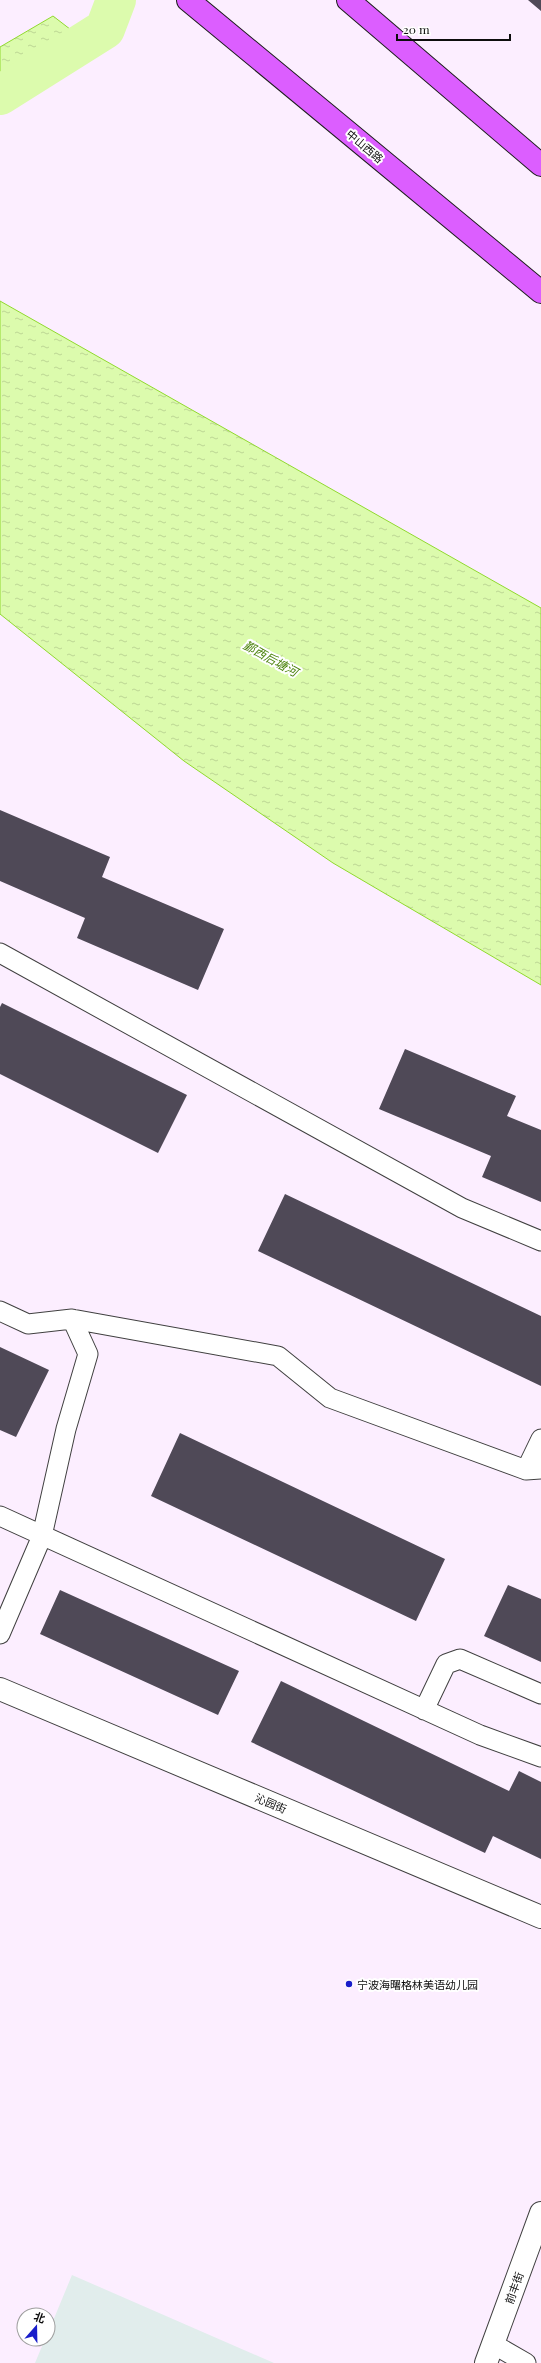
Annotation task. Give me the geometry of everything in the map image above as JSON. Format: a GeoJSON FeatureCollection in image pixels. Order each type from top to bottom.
{"type":"FeatureCollection","features":[{"type":"Feature","properties":{"kind":"main road"},"geometry":{"type":"LineString","coordinates":[[348,0],[541,165]]}},
{"type":"Feature","properties":{"kind":"main road","name":"中山西路"},"geometry":{"type":"LineString","coordinates":[[194,5],[541,292]]}},
{"type":"Feature","properties":{"kind":"street","name":"沁园街"},"geometry":{"type":"LineString","coordinates":[[0,1689],[541,1917]]}},
{"type":"Feature","properties":{"kind":"street","name":"前丰街"},"geometry":{"type":"LineString","coordinates":[[490,2353],[541,2213]]}},
{"type":"Feature","properties":{"kind":"lane"},"geometry":{"type":"LineString","coordinates":[[0,953],[462,1208],[541,1241]]}},
{"type":"Feature","properties":{"kind":"lane"},"geometry":{"type":"LineString","coordinates":[[0,1311],[28,1324],[72,1319],[278,1356],[330,1398],[534,1469],[541,1439]]}},
{"type":"Feature","properties":{"kind":"lane"},"geometry":{"type":"LineString","coordinates":[[0,1634],[42,1536],[66,1429],[88,1354],[72,1319]]}},
{"type":"Feature","properties":{"kind":"lane"},"geometry":{"type":"LineString","coordinates":[[0,1516],[480,1736],[541,1757]]}},
{"type":"Feature","properties":{"kind":"lane"},"geometry":{"type":"LineString","coordinates":[[424,1710],[446,1664],[460,1659],[541,1694]]}},
{"type":"Feature","properties":{"kind":"lane"},"geometry":{"type":"LineString","coordinates":[[490,2353],[526,2363]]}},
{"type":"Feature","properties":{"kind":"shaded area"},"geometry":{"type":"Polygon","coordinates":[[[72,2275],[274,2363],[35,2363],[42,2347],[56,2347],[56,2314],[72,2275]]]}},
{"type":"Feature","properties":{"kind":"water"},"geometry":{"type":"Polygon","coordinates":[[[53,16],[101,53],[54,75],[0,106],[0,47],[53,16]]]}},
{"type":"Feature","properties":{"kind":"water","name":"鄞西后塘河"},"geometry":{"type":"Polygon","coordinates":[[[0,301],[541,608],[541,985],[333,863],[184,761],[0,614],[0,301]]]}},
{"type":"Feature","properties":{"kind":"building"},"geometry":{"type":"Polygon","coordinates":[[[528,0],[541,0],[541,11],[528,0]]]}},
{"type":"Feature","properties":{"kind":"building"},"geometry":{"type":"Polygon","coordinates":[[[0,810],[110,857],[102,877],[224,929],[198,990],[77,938],[85,918],[0,881],[0,810]]]}},
{"type":"Feature","properties":{"kind":"building"},"geometry":{"type":"Polygon","coordinates":[[[2,1003],[187,1095],[158,1153],[0,1074],[0,1007],[2,1003]]]}},
{"type":"Feature","properties":{"kind":"building"},"geometry":{"type":"Polygon","coordinates":[[[405,1049],[516,1096],[507,1116],[541,1130],[541,1202],[482,1177],[491,1156],[379,1109],[405,1049]]]}},
{"type":"Feature","properties":{"kind":"building"},"geometry":{"type":"Polygon","coordinates":[[[285,1194],[541,1316],[541,1386],[258,1251],[285,1194]]]}},
{"type":"Feature","properties":{"kind":"building"},"geometry":{"type":"Polygon","coordinates":[[[0,1347],[49,1370],[16,1437],[0,1430],[0,1347]]]}},
{"type":"Feature","properties":{"kind":"building"},"geometry":{"type":"Polygon","coordinates":[[[180,1433],[445,1559],[416,1621],[151,1496],[180,1433]]]}},
{"type":"Feature","properties":{"kind":"building"},"geometry":{"type":"Polygon","coordinates":[[[508,1585],[541,1599],[541,1662],[484,1636],[508,1585]]]}},
{"type":"Feature","properties":{"kind":"building"},"geometry":{"type":"Polygon","coordinates":[[[60,1590],[239,1671],[218,1715],[40,1634],[60,1590]]]}},
{"type":"Feature","properties":{"kind":"building"},"geometry":{"type":"Polygon","coordinates":[[[281,1681],[509,1791],[519,1771],[541,1782],[541,1859],[493,1836],[485,1853],[251,1742],[281,1681]]]}},
{"type":"Feature","properties":{"kind":"waterway"},"geometry":{"type":"LineString","coordinates":[[0,95],[105,29],[116,0]]}},
{"type":"Feature","properties":{"kind":"place","name":"宁波海曙格林美语幼儿园"},"geometry":{"type":"Point","coordinates":[349,1984]}}]}
